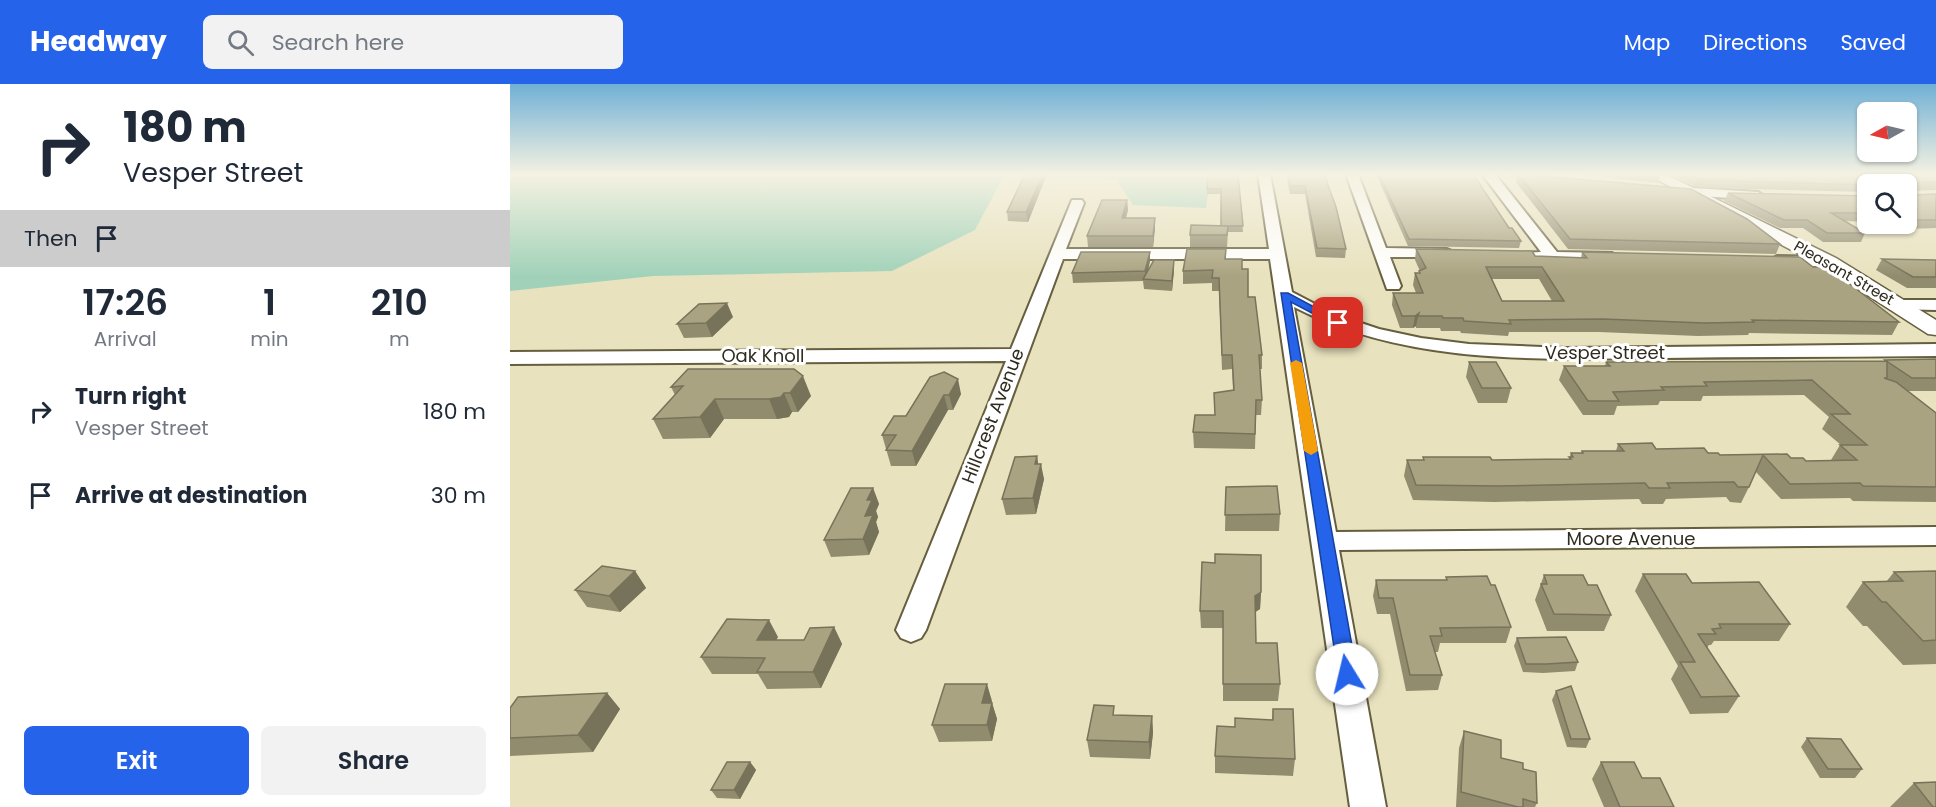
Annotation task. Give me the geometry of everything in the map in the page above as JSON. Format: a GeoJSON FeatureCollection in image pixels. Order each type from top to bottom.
{"type":"FeatureCollection","features":[{"type":"Feature","properties":{"kind":"main road","name":"Pleasant Street"},"geometry":{"type":"LineString","coordinates":[[1720,208],[1829,262],[1936,329]]}},
{"type":"Feature","properties":{"kind":"street","name":"Hillcrest Avenue"},"geometry":{"type":"LineString","coordinates":[[910,630],[1075,208]]}},
{"type":"Feature","properties":{"kind":"street"},"geometry":{"type":"LineString","coordinates":[[1269,208],[1368,807]]}},
{"type":"Feature","properties":{"kind":"street"},"geometry":{"type":"LineString","coordinates":[[1364,208],[1393,286]]}},
{"type":"Feature","properties":{"kind":"street"},"geometry":{"type":"LineString","coordinates":[[1514,208],[1553,257]]}},
{"type":"Feature","properties":{"kind":"street"},"geometry":{"type":"LineString","coordinates":[[1380,252],[1461,254]]}},
{"type":"Feature","properties":{"kind":"street"},"geometry":{"type":"LineString","coordinates":[[1057,254],[1277,254]]}},
{"type":"Feature","properties":{"kind":"street"},"geometry":{"type":"LineString","coordinates":[[1507,255],[1623,258]]}},
{"type":"Feature","properties":{"kind":"street"},"geometry":{"type":"LineString","coordinates":[[1764,261],[1829,262]]}},
{"type":"Feature","properties":{"kind":"street","name":"Vesper Street"},"geometry":{"type":"LineString","coordinates":[[1284,295],[1324,316],[1354,328],[1392,339],[1454,349],[1524,353],[1936,350]]}},
{"type":"Feature","properties":{"kind":"street"},"geometry":{"type":"LineString","coordinates":[[1898,305],[1936,305]]}},
{"type":"Feature","properties":{"kind":"street","name":"Oak Knoll"},"geometry":{"type":"LineString","coordinates":[[510,358],[1016,355]]}},
{"type":"Feature","properties":{"kind":"street","name":"Moore Avenue"},"geometry":{"type":"LineString","coordinates":[[1326,541],[1936,536]]}},
{"type":"Feature","properties":{"kind":"green space"},"geometry":{"type":"Polygon","coordinates":[[[510,208],[987,208],[975,230],[892,271],[653,276],[510,291],[510,208]]]}},
{"type":"Feature","properties":{"kind":"building"},"geometry":{"type":"Polygon","coordinates":[[[1009,208],[1028,208],[1026,212],[1007,212],[1009,208]]]}},
{"type":"Feature","properties":{"kind":"building"},"geometry":{"type":"Polygon","coordinates":[[[1099,208],[1125,208],[1122,218],[1155,218],[1153,236],[1087,236],[1099,208]]]}},
{"type":"Feature","properties":{"kind":"building"},"geometry":{"type":"Polygon","coordinates":[[[1221,208],[1241,208],[1243,226],[1221,226],[1221,208]]]}},
{"type":"Feature","properties":{"kind":"building"},"geometry":{"type":"Polygon","coordinates":[[[1309,208],[1336,208],[1346,249],[1317,248],[1309,208]]]}},
{"type":"Feature","properties":{"kind":"building"},"geometry":{"type":"Polygon","coordinates":[[[1395,208],[1495,208],[1521,241],[1409,239],[1395,208]]]}},
{"type":"Feature","properties":{"kind":"building"},"geometry":{"type":"Polygon","coordinates":[[[1545,208],[1726,208],[1747,219],[1780,244],[1570,239],[1545,208]]]}},
{"type":"Feature","properties":{"kind":"building"},"geometry":{"type":"Polygon","coordinates":[[[1759,208],[1857,208],[1857,213],[1831,213],[1857,228],[1857,233],[1827,233],[1807,220],[1784,220],[1759,208]]]}},
{"type":"Feature","properties":{"kind":"building"},"geometry":{"type":"Polygon","coordinates":[[[1917,208],[1936,208],[1936,220],[1917,220],[1917,208]]]}},
{"type":"Feature","properties":{"kind":"building"},"geometry":{"type":"Polygon","coordinates":[[[1191,225],[1228,226],[1227,235],[1190,235],[1191,225]]]}},
{"type":"Feature","properties":{"kind":"building"},"geometry":{"type":"Polygon","coordinates":[[[1187,249],[1226,249],[1225,259],[1242,259],[1242,269],[1248,269],[1248,297],[1255,297],[1262,355],[1259,355],[1262,400],[1256,400],[1255,434],[1193,432],[1195,415],[1215,415],[1214,393],[1234,390],[1232,355],[1222,355],[1219,278],[1212,278],[1213,270],[1183,271],[1187,249]]]}},
{"type":"Feature","properties":{"kind":"building"},"geometry":{"type":"Polygon","coordinates":[[[1416,249],[1532,251],[1535,256],[1587,258],[1582,252],[1800,257],[1813,267],[1828,267],[1899,322],[1752,320],[1754,322],[1704,323],[1603,319],[1509,320],[1511,324],[1464,321],[1463,318],[1443,318],[1442,316],[1418,316],[1419,313],[1415,316],[1402,316],[1393,293],[1423,293],[1415,273],[1420,273],[1419,271],[1426,268],[1416,249]],[[1486,267],[1502,301],[1564,301],[1542,267],[1486,267]]]}},
{"type":"Feature","properties":{"kind":"building"},"geometry":{"type":"Polygon","coordinates":[[[1081,252],[1150,252],[1145,271],[1072,273],[1081,252]]]}},
{"type":"Feature","properties":{"kind":"building"},"geometry":{"type":"Polygon","coordinates":[[[1882,259],[1936,260],[1936,277],[1913,277],[1882,259]]]}},
{"type":"Feature","properties":{"kind":"building"},"geometry":{"type":"Polygon","coordinates":[[[1154,260],[1174,260],[1172,281],[1143,279],[1154,260]]]}},
{"type":"Feature","properties":{"kind":"building"},"geometry":{"type":"Polygon","coordinates":[[[727,303],[706,323],[677,324],[699,304],[727,303]]]}},
{"type":"Feature","properties":{"kind":"building"},"geometry":{"type":"Polygon","coordinates":[[[1936,359],[1936,378],[1912,378],[1885,360],[1936,359]]]}},
{"type":"Feature","properties":{"kind":"building"},"geometry":{"type":"Polygon","coordinates":[[[1887,361],[1887,378],[1884,378],[1896,382],[1936,413],[1936,487],[1863,486],[1860,483],[1790,484],[1763,455],[1749,487],[1738,487],[1734,482],[1667,483],[1670,488],[1649,488],[1645,483],[1416,485],[1407,460],[1424,460],[1423,457],[1490,457],[1492,460],[1571,459],[1569,457],[1573,457],[1571,453],[1624,451],[1618,444],[1652,443],[1656,449],[1704,448],[1708,453],[1720,455],[1787,454],[1791,458],[1803,458],[1806,461],[1857,460],[1840,445],[1867,445],[1831,414],[1850,414],[1812,380],[1704,382],[1707,386],[1661,387],[1664,390],[1613,392],[1619,401],[1588,401],[1564,366],[1610,366],[1606,362],[1887,361]]]}},
{"type":"Feature","properties":{"kind":"building"},"geometry":{"type":"Polygon","coordinates":[[[1469,362],[1496,362],[1511,388],[1482,388],[1469,362]]]}},
{"type":"Feature","properties":{"kind":"building"},"geometry":{"type":"Polygon","coordinates":[[[688,369],[794,369],[803,376],[790,393],[784,393],[781,397],[715,399],[700,417],[653,419],[683,386],[671,387],[688,369]]]}},
{"type":"Feature","properties":{"kind":"building"},"geometry":{"type":"Polygon","coordinates":[[[944,372],[958,379],[949,395],[944,395],[912,451],[886,450],[896,435],[882,435],[894,416],[906,416],[930,377],[944,372]]]}},
{"type":"Feature","properties":{"kind":"building"},"geometry":{"type":"Polygon","coordinates":[[[1037,456],[1035,464],[1041,464],[1033,498],[1002,499],[1015,457],[1037,456]]]}},
{"type":"Feature","properties":{"kind":"building"},"geometry":{"type":"Polygon","coordinates":[[[1277,486],[1280,514],[1225,515],[1226,487],[1277,486]]]}},
{"type":"Feature","properties":{"kind":"building"},"geometry":{"type":"Polygon","coordinates":[[[851,488],[873,488],[867,500],[872,500],[865,516],[873,515],[863,539],[824,540],[851,488]]]}},
{"type":"Feature","properties":{"kind":"building"},"geometry":{"type":"Polygon","coordinates":[[[1215,554],[1261,555],[1261,592],[1255,596],[1256,643],[1277,643],[1280,684],[1223,684],[1223,611],[1200,611],[1202,562],[1215,563],[1215,554]]]}},
{"type":"Feature","properties":{"kind":"building"},"geometry":{"type":"Polygon","coordinates":[[[602,566],[635,571],[609,596],[575,590],[602,566]]]}},
{"type":"Feature","properties":{"kind":"building"},"geometry":{"type":"Polygon","coordinates":[[[1936,571],[1936,640],[1923,641],[1886,602],[1882,602],[1863,582],[1903,581],[1894,572],[1936,571]]]}},
{"type":"Feature","properties":{"kind":"building"},"geometry":{"type":"Polygon","coordinates":[[[1643,574],[1686,574],[1692,583],[1759,582],[1790,624],[1719,624],[1721,628],[1712,629],[1716,634],[1698,634],[1739,696],[1701,697],[1680,662],[1695,662],[1643,574]]]}},
{"type":"Feature","properties":{"kind":"building"},"geometry":{"type":"Polygon","coordinates":[[[1544,575],[1583,575],[1588,585],[1597,585],[1611,615],[1554,614],[1541,584],[1547,584],[1544,575]]]}},
{"type":"Feature","properties":{"kind":"building"},"geometry":{"type":"Polygon","coordinates":[[[1487,576],[1491,585],[1495,585],[1511,627],[1440,628],[1442,636],[1430,636],[1442,675],[1410,675],[1393,598],[1379,598],[1376,580],[1447,580],[1446,577],[1487,576]]]}},
{"type":"Feature","properties":{"kind":"building"},"geometry":{"type":"Polygon","coordinates":[[[727,619],[769,620],[757,640],[804,640],[810,628],[834,627],[813,672],[757,672],[765,658],[701,657],[727,619]]]}},
{"type":"Feature","properties":{"kind":"building"},"geometry":{"type":"Polygon","coordinates":[[[1566,637],[1578,662],[1526,664],[1517,638],[1566,637]]]}},
{"type":"Feature","properties":{"kind":"building"},"geometry":{"type":"Polygon","coordinates":[[[945,684],[987,684],[982,703],[992,703],[987,725],[932,725],[945,684]]]}},
{"type":"Feature","properties":{"kind":"building"},"geometry":{"type":"Polygon","coordinates":[[[1571,686],[1590,739],[1571,739],[1556,691],[1571,686]]]}},
{"type":"Feature","properties":{"kind":"building"},"geometry":{"type":"Polygon","coordinates":[[[607,693],[578,735],[510,738],[510,708],[518,697],[607,693]]]}},
{"type":"Feature","properties":{"kind":"building"},"geometry":{"type":"Polygon","coordinates":[[[1094,705],[1114,706],[1113,715],[1152,716],[1149,742],[1087,740],[1094,705]]]}},
{"type":"Feature","properties":{"kind":"building"},"geometry":{"type":"Polygon","coordinates":[[[1273,709],[1293,709],[1295,759],[1215,756],[1217,726],[1235,727],[1235,718],[1273,720],[1273,709]]]}},
{"type":"Feature","properties":{"kind":"building"},"geometry":{"type":"Polygon","coordinates":[[[1464,731],[1501,740],[1501,758],[1523,763],[1523,769],[1536,772],[1537,803],[1523,799],[1523,807],[1518,807],[1461,792],[1464,731]]]}},
{"type":"Feature","properties":{"kind":"building"},"geometry":{"type":"Polygon","coordinates":[[[1807,738],[1841,739],[1862,769],[1828,769],[1807,738]]]}},
{"type":"Feature","properties":{"kind":"building"},"geometry":{"type":"Polygon","coordinates":[[[727,762],[750,762],[734,790],[711,790],[727,762]]]}},
{"type":"Feature","properties":{"kind":"building"},"geometry":{"type":"Polygon","coordinates":[[[1601,762],[1634,762],[1642,778],[1660,778],[1674,807],[1620,807],[1601,762]]]}},
{"type":"Feature","properties":{"kind":"building"},"geometry":{"type":"Polygon","coordinates":[[[1936,782],[1936,807],[1933,807],[1914,783],[1936,782]]]}},
{"type":"Feature","properties":{"kind":"slow traffic"},"geometry":{"type":"LineString","coordinates":[[1296,363],[1311,451]]}},
{"type":"Feature","properties":{"kind":"route"},"geometry":{"type":"LineString","coordinates":[[1338,323],[1284,295],[1347,674]]}}]}
